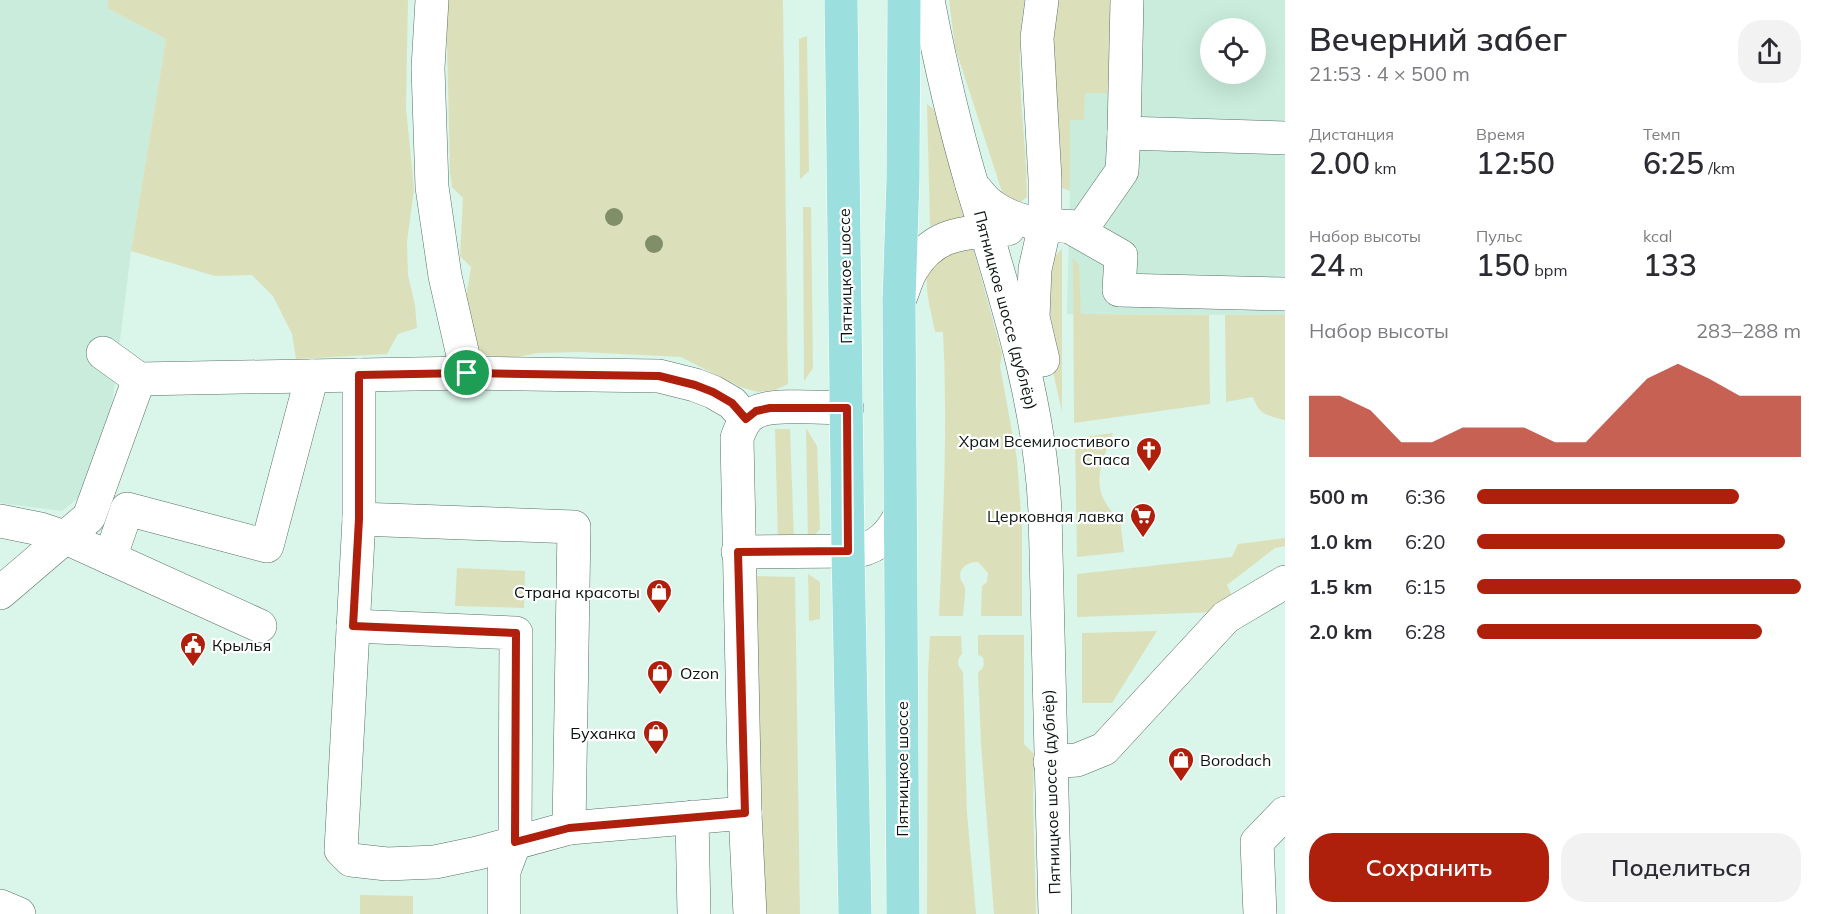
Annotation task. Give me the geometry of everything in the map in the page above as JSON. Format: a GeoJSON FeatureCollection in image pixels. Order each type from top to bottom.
{"type":"FeatureCollection","features":[{"type":"Feature","properties":{"kind":"main road","name":"Пятницкое шоссе"},"geometry":{"type":"LineString","coordinates":[[841,0],[855,914]]}},
{"type":"Feature","properties":{"kind":"main road","name":"Пятницкое шоссе"},"geometry":{"type":"LineString","coordinates":[[903,914],[899,302],[912,3]]}},
{"type":"Feature","properties":{"kind":"street"},"geometry":{"type":"LineString","coordinates":[[432,0],[428,68],[432,187],[445,276],[467,373]]}},
{"type":"Feature","properties":{"kind":"street"},"geometry":{"type":"LineString","coordinates":[[1042,0],[1037,38],[1045,179],[1066,226]]}},
{"type":"Feature","properties":{"kind":"street"},"geometry":{"type":"LineString","coordinates":[[1043,475],[1048,440],[1048,404],[1044,363],[1033,317],[1035,269],[1066,226],[1122,171],[1126,0]]}},
{"type":"Feature","properties":{"kind":"street","name":"Пятницкое шоссе (дублёр)"},"geometry":{"type":"LineString","coordinates":[[912,3],[942,72],[987,232],[1036,423],[1043,475],[1055,914]]}},
{"type":"Feature","properties":{"kind":"street"},"geometry":{"type":"LineString","coordinates":[[1124,133],[1285,138]]}},
{"type":"Feature","properties":{"kind":"street"},"geometry":{"type":"LineString","coordinates":[[972,185],[992,206],[1012,216],[1066,226],[1121,256],[1119,290],[1285,294]]}},
{"type":"Feature","properties":{"kind":"street"},"geometry":{"type":"LineString","coordinates":[[899,302],[910,272],[924,253],[939,241],[950,236],[968,233],[1066,226]]}},
{"type":"Feature","properties":{"kind":"street"},"geometry":{"type":"LineString","coordinates":[[103,353],[139,379],[467,373],[659,376],[713,392],[732,403],[746,419]]}},
{"type":"Feature","properties":{"kind":"street"},"geometry":{"type":"LineString","coordinates":[[359,375],[359,519],[341,850],[351,860],[387,864],[435,862],[478,853],[569,828],[745,813]]}},
{"type":"Feature","properties":{"kind":"street"},"geometry":{"type":"LineString","coordinates":[[110,558],[127,509],[267,546],[312,376]]}},
{"type":"Feature","properties":{"kind":"street"},"geometry":{"type":"LineString","coordinates":[[0,593],[89,517],[139,379]]}},
{"type":"Feature","properties":{"kind":"street"},"geometry":{"type":"LineString","coordinates":[[750,914],[745,813],[736,447],[740,428],[756,411],[770,408],[847,408]]}},
{"type":"Feature","properties":{"kind":"street"},"geometry":{"type":"LineString","coordinates":[[738,552],[848,551],[871,548],[880,543],[895,526],[900,516]]}},
{"type":"Feature","properties":{"kind":"street"},"geometry":{"type":"LineString","coordinates":[[359,519],[574,527],[569,828]]}},
{"type":"Feature","properties":{"kind":"street"},"geometry":{"type":"LineString","coordinates":[[0,521],[40,529],[64,537],[260,626]]}},
{"type":"Feature","properties":{"kind":"street"},"geometry":{"type":"LineString","coordinates":[[1050,762],[1077,760],[1104,749],[1226,617],[1285,582]]}},
{"type":"Feature","properties":{"kind":"street"},"geometry":{"type":"LineString","coordinates":[[353,626],[516,633],[515,842],[504,871],[504,914]]}},
{"type":"Feature","properties":{"kind":"street"},"geometry":{"type":"LineString","coordinates":[[1260,914],[1257,842],[1285,813]]}},
{"type":"Feature","properties":{"kind":"street"},"geometry":{"type":"LineString","coordinates":[[692,817],[694,914]]}},
{"type":"Feature","properties":{"kind":"street"},"geometry":{"type":"LineString","coordinates":[[0,906],[19,914]]}},
{"type":"Feature","properties":{"kind":"shaded area"},"geometry":{"type":"Polygon","coordinates":[[[0,0],[108,0],[107,8],[166,39],[131,251],[110,421],[79,497],[62,511],[0,503],[0,0]]]}},
{"type":"Feature","properties":{"kind":"shaded area"},"geometry":{"type":"Polygon","coordinates":[[[108,0],[408,0],[406,108],[414,189],[407,242],[408,275],[415,305],[417,328],[398,334],[387,354],[296,359],[292,334],[273,296],[252,275],[215,276],[131,251],[166,39],[107,8],[108,0]]]}},
{"type":"Feature","properties":{"kind":"shaded area"},"geometry":{"type":"Polygon","coordinates":[[[446,0],[783,0],[788,384],[775,390],[758,392],[740,387],[681,357],[581,352],[537,353],[514,358],[477,354],[465,305],[471,267],[460,256],[463,198],[452,187],[450,172],[446,0]]]}},
{"type":"Feature","properties":{"kind":"shaded area"},"geometry":{"type":"Polygon","coordinates":[[[949,0],[1025,0],[1021,24],[1020,74],[1027,197],[1018,204],[1009,201],[1002,192],[955,47],[949,0]]]}},
{"type":"Feature","properties":{"kind":"shaded area"},"geometry":{"type":"Polygon","coordinates":[[[1056,0],[1285,0],[1285,315],[1067,314],[1070,191],[1058,187],[1056,0]]]}},
{"type":"Feature","properties":{"kind":"shaded area"},"geometry":{"type":"Polygon","coordinates":[[[1056,0],[1113,0],[1109,93],[1085,93],[1084,120],[1070,120],[1070,190],[1058,187],[1050,42],[1056,0]]]}},
{"type":"Feature","properties":{"kind":"shaded area"},"geometry":{"type":"Polygon","coordinates":[[[807,36],[809,171],[800,179],[799,39],[807,36]]]}},
{"type":"Feature","properties":{"kind":"shaded area"},"geometry":{"type":"Polygon","coordinates":[[[927,104],[934,110],[965,219],[930,226],[927,104]]]}},
{"type":"Feature","properties":{"kind":"shaded area"},"geometry":{"type":"Polygon","coordinates":[[[803,207],[811,207],[813,368],[804,381],[803,207]]]}},
{"type":"Feature","properties":{"kind":"shaded area"},"geometry":{"type":"Polygon","coordinates":[[[972,244],[1002,354],[1000,366],[1017,459],[1022,528],[1022,616],[981,616],[982,586],[987,582],[988,573],[978,562],[967,565],[961,572],[965,592],[963,616],[939,616],[945,403],[943,332],[935,332],[927,277],[931,260],[972,244]]]}},
{"type":"Feature","properties":{"kind":"shaded area"},"geometry":{"type":"Polygon","coordinates":[[[1062,249],[1062,412],[1050,358],[1042,300],[1054,257],[1062,249]]]}},
{"type":"Feature","properties":{"kind":"shaded area"},"geometry":{"type":"Polygon","coordinates":[[[1073,258],[1079,265],[1081,314],[1209,315],[1210,404],[1074,423],[1073,258]]]}},
{"type":"Feature","properties":{"kind":"shaded area"},"geometry":{"type":"Polygon","coordinates":[[[1225,315],[1285,315],[1285,420],[1269,416],[1261,411],[1253,397],[1226,402],[1225,315]]]}},
{"type":"Feature","properties":{"kind":"shaded area"},"geometry":{"type":"Polygon","coordinates":[[[806,428],[817,446],[820,529],[808,543],[806,428]]]}},
{"type":"Feature","properties":{"kind":"shaded area"},"geometry":{"type":"Polygon","coordinates":[[[775,429],[790,429],[794,541],[778,542],[775,429]]]}},
{"type":"Feature","properties":{"kind":"shaded area"},"geometry":{"type":"Polygon","coordinates":[[[1113,433],[1099,478],[1102,496],[1114,515],[1120,519],[1124,552],[1077,557],[1075,438],[1113,433]]]}},
{"type":"Feature","properties":{"kind":"shaded area"},"geometry":{"type":"Polygon","coordinates":[[[1285,538],[1285,546],[1275,548],[1227,585],[1236,604],[1216,612],[1077,617],[1077,574],[1232,557],[1238,544],[1285,538]]]}},
{"type":"Feature","properties":{"kind":"shaded area"},"geometry":{"type":"Polygon","coordinates":[[[457,568],[525,571],[524,608],[455,606],[457,568]]]}},
{"type":"Feature","properties":{"kind":"shaded area"},"geometry":{"type":"Polygon","coordinates":[[[808,574],[820,582],[820,619],[809,621],[808,574]]]}},
{"type":"Feature","properties":{"kind":"shaded area"},"geometry":{"type":"Polygon","coordinates":[[[754,576],[795,577],[800,914],[766,914],[754,576]]]}},
{"type":"Feature","properties":{"kind":"shaded area"},"geometry":{"type":"Polygon","coordinates":[[[1157,631],[1112,703],[1082,703],[1082,633],[1157,631]]]}},
{"type":"Feature","properties":{"kind":"shaded area"},"geometry":{"type":"Polygon","coordinates":[[[978,635],[1024,635],[1024,744],[1034,754],[1036,914],[994,914],[978,672],[984,662],[983,657],[978,655],[978,635]]]}},
{"type":"Feature","properties":{"kind":"shaded area"},"geometry":{"type":"Polygon","coordinates":[[[930,636],[961,636],[962,654],[958,663],[963,672],[967,813],[976,914],[927,914],[930,636]]]}},
{"type":"Feature","properties":{"kind":"shaded area"},"geometry":{"type":"Polygon","coordinates":[[[360,895],[413,896],[413,914],[360,914],[360,895]]]}},
{"type":"Feature","properties":{"kind":"place","name":"Храм Всемилостивого Спаса"},"geometry":{"type":"Point","coordinates":[1149,473]}},
{"type":"Feature","properties":{"kind":"place","name":"Церковная лавка"},"geometry":{"type":"Point","coordinates":[1143,539]}},
{"type":"Feature","properties":{"kind":"place","name":"Страна красоты"},"geometry":{"type":"Point","coordinates":[659,615]}},
{"type":"Feature","properties":{"kind":"place","name":"Крылья"},"geometry":{"type":"Point","coordinates":[193,668]}},
{"type":"Feature","properties":{"kind":"place","name":"Ozon"},"geometry":{"type":"Point","coordinates":[660,696]}},
{"type":"Feature","properties":{"kind":"place","name":"Буханка"},"geometry":{"type":"Point","coordinates":[656,756]}},
{"type":"Feature","properties":{"kind":"place","name":"Borodach"},"geometry":{"type":"Point","coordinates":[1181,783]}},
{"type":"Feature","properties":{"kind":"route"},"geometry":{"type":"LineString","coordinates":[[467,373],[659,376],[713,392],[732,403],[746,419],[756,411],[770,408],[847,408],[848,551],[738,552],[745,813],[569,828],[515,842],[516,633],[353,626],[359,519],[359,375],[467,373]]}}]}
